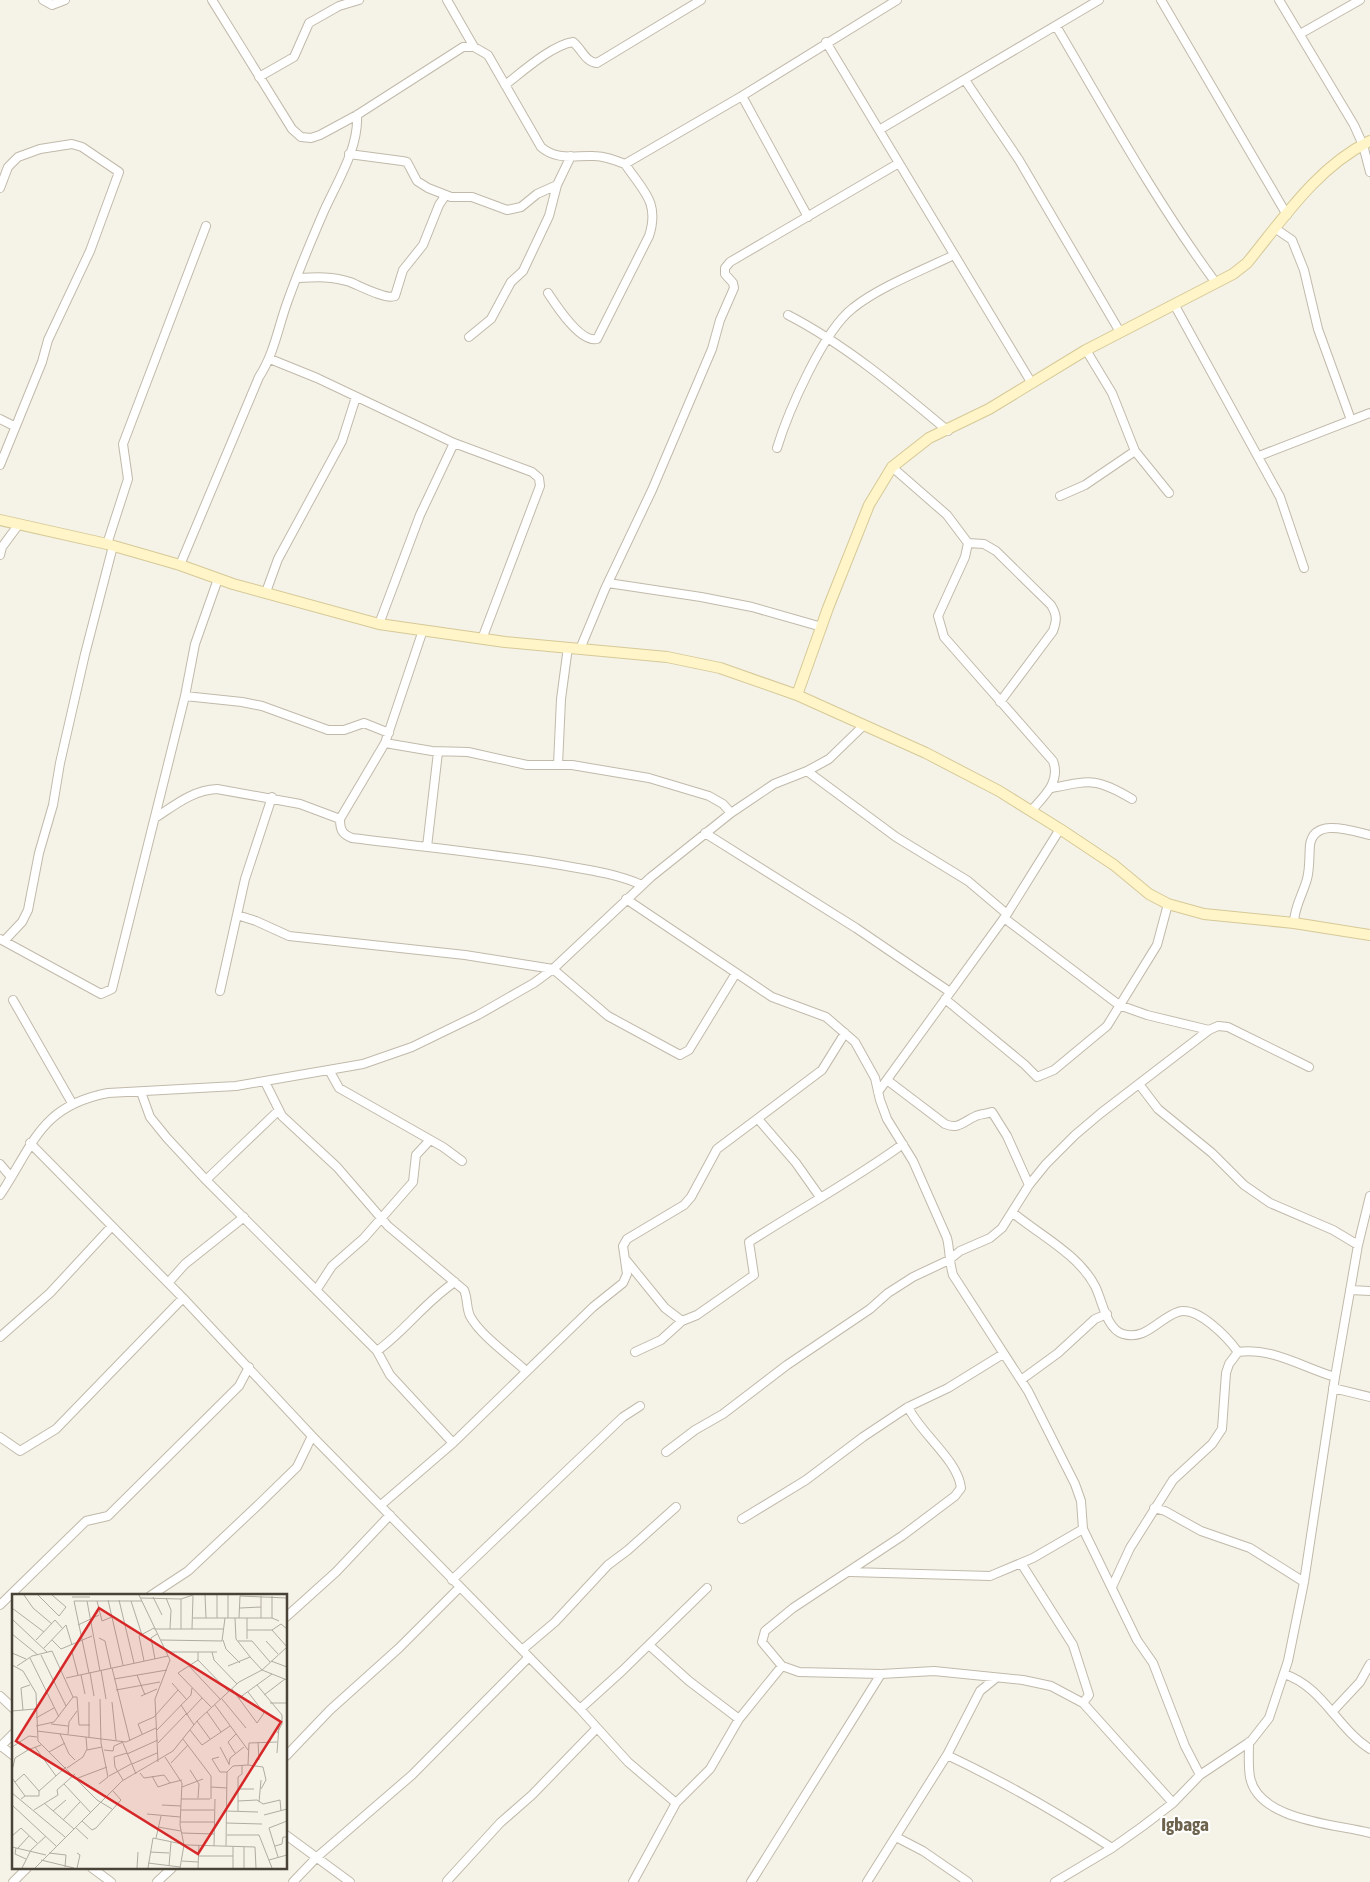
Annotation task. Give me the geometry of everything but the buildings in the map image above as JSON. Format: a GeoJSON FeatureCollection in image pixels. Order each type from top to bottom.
{"type":"FeatureCollection","features":[{"type":"Feature","properties":{"kind":"street"},"geometry":{"type":"LineString","coordinates":[[43,0],[52,4],[65,0]]}},
{"type":"Feature","properties":{"kind":"street"},"geometry":{"type":"LineString","coordinates":[[212,0],[292,129],[301,136],[311,138],[357,115],[463,47],[474,46]]}},
{"type":"Feature","properties":{"kind":"street"},"geometry":{"type":"LineString","coordinates":[[260,77],[294,57],[309,23],[339,6],[359,0]]}},
{"type":"Feature","properties":{"kind":"street"},"geometry":{"type":"LineString","coordinates":[[447,0],[474,46],[488,55],[541,147],[549,154],[597,156],[625,164],[653,206],[654,219],[649,236],[597,338],[589,338],[572,325],[563,316],[548,292]]}},
{"type":"Feature","properties":{"kind":"street"},"geometry":{"type":"LineString","coordinates":[[505,85],[537,61],[567,43],[573,42],[585,57],[591,62],[597,63],[691,3],[701,0]]}},
{"type":"Feature","properties":{"kind":"street"},"geometry":{"type":"LineString","coordinates":[[625,164],[742,96],[826,42],[897,0]]}},
{"type":"Feature","properties":{"kind":"street"},"geometry":{"type":"LineString","coordinates":[[879,130],[1099,0]]}},
{"type":"Feature","properties":{"kind":"street"},"geometry":{"type":"LineString","coordinates":[[1161,0],[1286,215]]}},
{"type":"Feature","properties":{"kind":"street"},"geometry":{"type":"LineString","coordinates":[[1279,0],[1366,143],[1370,172]]}},
{"type":"Feature","properties":{"kind":"street"},"geometry":{"type":"LineString","coordinates":[[1300,34],[1360,0]]}},
{"type":"Feature","properties":{"kind":"street"},"geometry":{"type":"LineString","coordinates":[[1056,26],[1147,183],[1177,230],[1216,283]]}},
{"type":"Feature","properties":{"kind":"street"},"geometry":{"type":"LineString","coordinates":[[826,42],[1032,382]]}},
{"type":"Feature","properties":{"kind":"street"},"geometry":{"type":"LineString","coordinates":[[964,80],[1019,160],[1120,332]]}},
{"type":"Feature","properties":{"kind":"street"},"geometry":{"type":"LineString","coordinates":[[742,96],[808,216]]}},
{"type":"Feature","properties":{"kind":"street"},"geometry":{"type":"LineString","coordinates":[[180,565],[259,377],[270,359],[287,302],[323,213],[350,154],[357,130],[357,115]]}},
{"type":"Feature","properties":{"kind":"street"},"geometry":{"type":"LineString","coordinates":[[797,695],[869,505],[892,468],[929,438],[948,430],[1086,350],[1216,283],[1247,263],[1318,179],[1339,160],[1366,143]]}},
{"type":"Feature","properties":{"kind":"street"},"geometry":{"type":"LineString","coordinates":[[0,188],[8,167],[18,157],[40,149],[72,144],[82,146],[119,172],[90,251],[48,340],[42,362],[14,426],[0,465]]}},
{"type":"Feature","properties":{"kind":"street"},"geometry":{"type":"LineString","coordinates":[[350,154],[407,162],[417,181],[445,196],[472,196],[507,210],[513,210],[557,185]]}},
{"type":"Feature","properties":{"kind":"street"},"geometry":{"type":"LineString","coordinates":[[468,337],[491,320],[511,282],[523,271],[549,216],[557,185],[571,156]]}},
{"type":"Feature","properties":{"kind":"street"},"geometry":{"type":"LineString","coordinates":[[580,649],[652,490],[712,349],[720,320],[734,288],[733,283],[725,274],[725,268],[730,262],[899,163]]}},
{"type":"Feature","properties":{"kind":"street"},"geometry":{"type":"LineString","coordinates":[[298,278],[320,276],[336,278],[386,296],[395,296],[403,270],[424,245],[439,205],[445,196]]}},
{"type":"Feature","properties":{"kind":"street"},"geometry":{"type":"LineString","coordinates":[[206,226],[123,444],[128,479],[110,545],[60,763],[53,805],[39,853],[28,910],[22,922],[2,940],[101,994],[108,993],[114,984],[195,644],[218,579]]}},
{"type":"Feature","properties":{"kind":"street"},"geometry":{"type":"LineString","coordinates":[[1276,229],[1292,240],[1304,270],[1318,329],[1351,420]]}},
{"type":"Feature","properties":{"kind":"street"},"geometry":{"type":"LineString","coordinates":[[777,448],[786,419],[839,321],[864,300],[954,255]]}},
{"type":"Feature","properties":{"kind":"street"},"geometry":{"type":"LineString","coordinates":[[1174,304],[1280,497],[1304,568]]}},
{"type":"Feature","properties":{"kind":"street"},"geometry":{"type":"LineString","coordinates":[[788,315],[829,338],[948,430]]}},
{"type":"Feature","properties":{"kind":"street"},"geometry":{"type":"LineString","coordinates":[[1086,350],[1112,393],[1135,452],[1169,493]]}},
{"type":"Feature","properties":{"kind":"street"},"geometry":{"type":"LineString","coordinates":[[270,359],[454,443],[532,472],[539,478],[540,486],[482,639]]}},
{"type":"Feature","properties":{"kind":"street"},"geometry":{"type":"LineString","coordinates":[[266,592],[278,559],[342,441],[356,397]]}},
{"type":"Feature","properties":{"kind":"street"},"geometry":{"type":"LineString","coordinates":[[1259,456],[1370,413]]}},
{"type":"Feature","properties":{"kind":"street"},"geometry":{"type":"LineString","coordinates":[[0,419],[14,426]]}},
{"type":"Feature","properties":{"kind":"street"},"geometry":{"type":"LineString","coordinates":[[379,624],[420,515],[454,443]]}},
{"type":"Feature","properties":{"kind":"street"},"geometry":{"type":"LineString","coordinates":[[1060,496],[1085,485],[1135,452]]}},
{"type":"Feature","properties":{"kind":"street"},"geometry":{"type":"LineString","coordinates":[[892,468],[947,515],[968,543],[966,557],[938,616],[939,626],[944,637],[1053,760],[1056,768],[1052,788],[1031,811]]}},
{"type":"Feature","properties":{"kind":"street"},"geometry":{"type":"LineString","coordinates":[[0,520],[110,545],[180,565],[218,579],[379,624],[482,639],[694,662],[797,695],[926,753],[999,791],[1060,829],[1114,865],[1150,894],[1168,904],[1204,914],[1294,923],[1370,935]]}},
{"type":"Feature","properties":{"kind":"street"},"geometry":{"type":"LineString","coordinates":[[1,549],[18,524]]}},
{"type":"Feature","properties":{"kind":"street"},"geometry":{"type":"LineString","coordinates":[[968,543],[984,544],[996,551],[1052,606],[1056,615],[1053,630],[1000,702]]}},
{"type":"Feature","properties":{"kind":"street"},"geometry":{"type":"LineString","coordinates":[[608,584],[701,596],[752,607],[822,627]]}},
{"type":"Feature","properties":{"kind":"street"},"geometry":{"type":"LineString","coordinates":[[422,630],[385,743],[340,819],[340,829],[345,835],[352,838],[498,855],[623,877],[642,885]]}},
{"type":"Feature","properties":{"kind":"street"},"geometry":{"type":"LineString","coordinates":[[558,765],[561,699],[568,648]]}},
{"type":"Feature","properties":{"kind":"street"},"geometry":{"type":"LineString","coordinates":[[184,696],[262,706],[328,730],[344,730],[364,723],[389,733]]}},
{"type":"Feature","properties":{"kind":"street"},"geometry":{"type":"LineString","coordinates":[[0,1195],[30,1142],[53,1116],[72,1103],[88,1096],[108,1092],[141,1092],[265,1082],[363,1064],[412,1047],[508,999],[553,969],[642,885],[731,813],[774,784],[807,771],[841,749],[863,726]]}},
{"type":"Feature","properties":{"kind":"street"},"geometry":{"type":"LineString","coordinates":[[385,743],[438,752],[468,752],[527,765],[572,765],[676,784],[709,796],[723,804],[731,813]]}},
{"type":"Feature","properties":{"kind":"street"},"geometry":{"type":"LineString","coordinates":[[427,847],[438,752]]}},
{"type":"Feature","properties":{"kind":"street"},"geometry":{"type":"LineString","coordinates":[[807,771],[896,837],[968,881],[1006,916],[1119,1004],[1147,1015],[1210,1030]]}},
{"type":"Feature","properties":{"kind":"street"},"geometry":{"type":"LineString","coordinates":[[1052,788],[1096,781],[1109,785],[1132,799]]}},
{"type":"Feature","properties":{"kind":"street"},"geometry":{"type":"LineString","coordinates":[[155,818],[193,794],[204,790],[217,789],[272,797],[300,804],[340,819]]}},
{"type":"Feature","properties":{"kind":"street"},"geometry":{"type":"LineString","coordinates":[[220,991],[245,879],[272,797]]}},
{"type":"Feature","properties":{"kind":"street"},"geometry":{"type":"LineString","coordinates":[[1294,923],[1294,916],[1307,880],[1310,843],[1316,833],[1324,828],[1332,828],[1370,835]]}},
{"type":"Feature","properties":{"kind":"street"},"geometry":{"type":"LineString","coordinates":[[878,1092],[1006,916],[1060,829]]}},
{"type":"Feature","properties":{"kind":"street"},"geometry":{"type":"LineString","coordinates":[[705,833],[856,928],[948,995],[1037,1077],[1054,1070],[1108,1026],[1119,1004],[1141,973],[1157,945],[1168,904]]}},
{"type":"Feature","properties":{"kind":"street"},"geometry":{"type":"LineString","coordinates":[[626,900],[772,998],[826,1017],[855,1042],[867,1060],[875,1078],[887,1119],[913,1161],[947,1238],[950,1248],[949,1260],[961,1289],[1021,1380],[1075,1484],[1081,1501],[1083,1529],[1137,1640],[1153,1663],[1186,1746],[1200,1775]]}},
{"type":"Feature","properties":{"kind":"street"},"geometry":{"type":"LineString","coordinates":[[237,915],[256,921],[289,936],[456,954],[553,969],[591,998],[608,1016],[680,1055],[689,1050],[736,973]]}},
{"type":"Feature","properties":{"kind":"street"},"geometry":{"type":"LineString","coordinates":[[13,1000],[72,1103]]}},
{"type":"Feature","properties":{"kind":"street"},"geometry":{"type":"LineString","coordinates":[[666,1452],[695,1430],[723,1414],[787,1365],[870,1309],[888,1293],[913,1277],[990,1238],[1002,1228],[1029,1186],[1046,1164],[1075,1135],[1210,1030],[1218,1026],[1228,1027],[1309,1067]]}},
{"type":"Feature","properties":{"kind":"street"},"geometry":{"type":"LineString","coordinates":[[1195,1027],[1198,1040]]}},
{"type":"Feature","properties":{"kind":"street"},"geometry":{"type":"LineString","coordinates":[[381,1505],[453,1443],[593,1307],[623,1283],[627,1274],[623,1246],[626,1239],[684,1205],[691,1198],[717,1149],[822,1070],[844,1033]]}},
{"type":"Feature","properties":{"kind":"street"},"geometry":{"type":"LineString","coordinates":[[329,1070],[340,1088],[430,1140],[462,1161]]}},
{"type":"Feature","properties":{"kind":"street"},"geometry":{"type":"LineString","coordinates":[[887,1080],[946,1124],[953,1127],[962,1125],[977,1115],[992,1112],[1007,1136],[1029,1186]]}},
{"type":"Feature","properties":{"kind":"street"},"geometry":{"type":"LineString","coordinates":[[265,1082],[279,1110],[295,1129],[337,1167],[380,1218],[464,1290],[468,1299],[467,1309],[476,1324],[526,1371]]}},
{"type":"Feature","properties":{"kind":"street"},"geometry":{"type":"LineString","coordinates":[[1139,1084],[1158,1109],[1212,1153],[1244,1185],[1270,1202],[1333,1230],[1358,1246]]}},
{"type":"Feature","properties":{"kind":"street"},"geometry":{"type":"LineString","coordinates":[[141,1092],[150,1117],[206,1180],[377,1351],[390,1375],[453,1443]]}},
{"type":"Feature","properties":{"kind":"street"},"geometry":{"type":"LineString","coordinates":[[206,1180],[279,1110]]}},
{"type":"Feature","properties":{"kind":"street"},"geometry":{"type":"LineString","coordinates":[[758,1119],[796,1163],[820,1198]]}},
{"type":"Feature","properties":{"kind":"street"},"geometry":{"type":"LineString","coordinates":[[317,1289],[332,1266],[364,1238],[413,1182],[416,1155],[430,1140]]}},
{"type":"Feature","properties":{"kind":"street"},"geometry":{"type":"LineString","coordinates":[[30,1142],[183,1298],[312,1436],[580,1709],[628,1762],[676,1803]]}},
{"type":"Feature","properties":{"kind":"street"},"geometry":{"type":"LineString","coordinates":[[635,1352],[661,1340],[682,1321],[697,1315],[754,1276],[749,1242],[874,1165],[903,1144]]}},
{"type":"Feature","properties":{"kind":"street"},"geometry":{"type":"LineString","coordinates":[[0,1164],[11,1177]]}},
{"type":"Feature","properties":{"kind":"street"},"geometry":{"type":"LineString","coordinates":[[1055,1882],[1112,1848],[1173,1803],[1200,1775],[1256,1736],[1268,1718],[1284,1674],[1304,1582],[1333,1388],[1358,1246],[1370,1196]]}},
{"type":"Feature","properties":{"kind":"street"},"geometry":{"type":"LineString","coordinates":[[1013,1213],[1043,1238],[1072,1257],[1095,1285],[1107,1314],[1117,1331],[1124,1334],[1149,1331],[1170,1316],[1183,1310],[1216,1327],[1228,1337],[1238,1352]]}},
{"type":"Feature","properties":{"kind":"street"},"geometry":{"type":"LineString","coordinates":[[168,1283],[192,1259],[244,1217]]}},
{"type":"Feature","properties":{"kind":"street"},"geometry":{"type":"LineString","coordinates":[[0,1337],[50,1293],[112,1226]]}},
{"type":"Feature","properties":{"kind":"street"},"geometry":{"type":"LineString","coordinates":[[625,1260],[665,1308],[682,1321]]}},
{"type":"Feature","properties":{"kind":"street"},"geometry":{"type":"LineString","coordinates":[[377,1351],[393,1340],[442,1290],[455,1282]]}},
{"type":"Feature","properties":{"kind":"street"},"geometry":{"type":"LineString","coordinates":[[1350,1290],[1370,1291]]}},
{"type":"Feature","properties":{"kind":"street"},"geometry":{"type":"LineString","coordinates":[[0,1437],[20,1451],[56,1429],[183,1298]]}},
{"type":"Feature","properties":{"kind":"street"},"geometry":{"type":"LineString","coordinates":[[1021,1380],[1058,1353],[1095,1319],[1107,1314]]}},
{"type":"Feature","properties":{"kind":"street"},"geometry":{"type":"LineString","coordinates":[[1112,1587],[1130,1548],[1173,1480],[1212,1444],[1222,1429],[1226,1373],[1229,1364],[1238,1352],[1246,1351],[1286,1359],[1314,1371],[1335,1377]]}},
{"type":"Feature","properties":{"kind":"street"},"geometry":{"type":"LineString","coordinates":[[742,1519],[806,1480],[863,1437],[908,1407],[948,1388],[1003,1354]]}},
{"type":"Feature","properties":{"kind":"street"},"geometry":{"type":"LineString","coordinates":[[0,1604],[86,1521],[108,1516],[239,1386],[249,1367]]}},
{"type":"Feature","properties":{"kind":"street"},"geometry":{"type":"LineString","coordinates":[[1333,1388],[1370,1397]]}},
{"type":"Feature","properties":{"kind":"street"},"geometry":{"type":"LineString","coordinates":[[452,1580],[610,1430],[640,1406]]}},
{"type":"Feature","properties":{"kind":"street"},"geometry":{"type":"LineString","coordinates":[[908,1407],[913,1418],[952,1466],[960,1480],[961,1488],[955,1496],[902,1536],[792,1608],[765,1631],[762,1642],[782,1666],[799,1672],[818,1674],[881,1674],[907,1671],[970,1675],[1051,1686],[1083,1704],[1173,1803]]}},
{"type":"Feature","properties":{"kind":"street"},"geometry":{"type":"LineString","coordinates":[[153,1594],[188,1570],[277,1487],[297,1467],[312,1436]]}},
{"type":"Feature","properties":{"kind":"street"},"geometry":{"type":"LineString","coordinates":[[522,1650],[555,1622],[608,1565],[628,1550],[676,1506]]}},
{"type":"Feature","properties":{"kind":"street"},"geometry":{"type":"LineString","coordinates":[[1154,1508],[1165,1511],[1200,1531],[1250,1548],[1304,1582]]}},
{"type":"Feature","properties":{"kind":"street"},"geometry":{"type":"LineString","coordinates":[[288,1615],[336,1572],[390,1515]]}},
{"type":"Feature","properties":{"kind":"street"},"geometry":{"type":"LineString","coordinates":[[849,1572],[990,1576],[1022,1563],[1083,1529]]}},
{"type":"Feature","properties":{"kind":"street"},"geometry":{"type":"LineString","coordinates":[[1022,1563],[1073,1645],[1089,1695],[1083,1704]]}},
{"type":"Feature","properties":{"kind":"street"},"geometry":{"type":"LineString","coordinates":[[288,1753],[330,1710],[399,1648],[460,1587]]}},
{"type":"Feature","properties":{"kind":"street"},"geometry":{"type":"LineString","coordinates":[[580,1709],[707,1588]]}},
{"type":"Feature","properties":{"kind":"street"},"geometry":{"type":"LineString","coordinates":[[649,1645],[689,1681],[739,1719]]}},
{"type":"Feature","properties":{"kind":"street"},"geometry":{"type":"LineString","coordinates":[[293,1882],[317,1857],[412,1775],[529,1657]]}},
{"type":"Feature","properties":{"kind":"street"},"geometry":{"type":"LineString","coordinates":[[1332,1712],[1360,1682],[1370,1664]]}},
{"type":"Feature","properties":{"kind":"street"},"geometry":{"type":"LineString","coordinates":[[633,1882],[669,1820],[676,1803],[696,1786],[710,1768],[739,1719],[782,1666]]}},
{"type":"Feature","properties":{"kind":"street"},"geometry":{"type":"LineString","coordinates":[[751,1882],[770,1847],[881,1674]]}},
{"type":"Feature","properties":{"kind":"street"},"geometry":{"type":"LineString","coordinates":[[1284,1674],[1298,1678],[1317,1694],[1349,1733],[1370,1748]]}},
{"type":"Feature","properties":{"kind":"street"},"geometry":{"type":"LineString","coordinates":[[970,1675],[975,1678],[980,1691]]}},
{"type":"Feature","properties":{"kind":"street"},"geometry":{"type":"LineString","coordinates":[[867,1882],[947,1755],[980,1691],[996,1678]]}},
{"type":"Feature","properties":{"kind":"street"},"geometry":{"type":"LineString","coordinates":[[0,1696],[12,1707]]}},
{"type":"Feature","properties":{"kind":"street"},"geometry":{"type":"LineString","coordinates":[[447,1881],[500,1823],[532,1795],[596,1728]]}},
{"type":"Feature","properties":{"kind":"street"},"geometry":{"type":"LineString","coordinates":[[12,1735],[0,1747],[12,1755]]}},
{"type":"Feature","properties":{"kind":"street"},"geometry":{"type":"LineString","coordinates":[[1249,1742],[1250,1779],[1256,1790],[1272,1807],[1301,1820],[1370,1833]]}},
{"type":"Feature","properties":{"kind":"street"},"geometry":{"type":"LineString","coordinates":[[947,1755],[1032,1800],[1112,1848]]}},
{"type":"Feature","properties":{"kind":"street"},"geometry":{"type":"LineString","coordinates":[[288,1836],[350,1882]]}},
{"type":"Feature","properties":{"kind":"street"},"geometry":{"type":"LineString","coordinates":[[896,1837],[923,1851],[968,1882]]}},
{"type":"Feature","properties":{"kind":"street"},"geometry":{"type":"LineString","coordinates":[[13,1882],[26,1870]]}},
{"type":"Feature","properties":{"kind":"street"},"geometry":{"type":"LineString","coordinates":[[95,1870],[111,1882]]}},
{"type":"Feature","properties":{"kind":"street"},"geometry":{"type":"LineString","coordinates":[[157,1882],[170,1870]]}},
{"type":"Feature","properties":{"kind":"district","name":"Igbaga"},"geometry":{"type":"Point","coordinates":[1185,1824]}}]}
